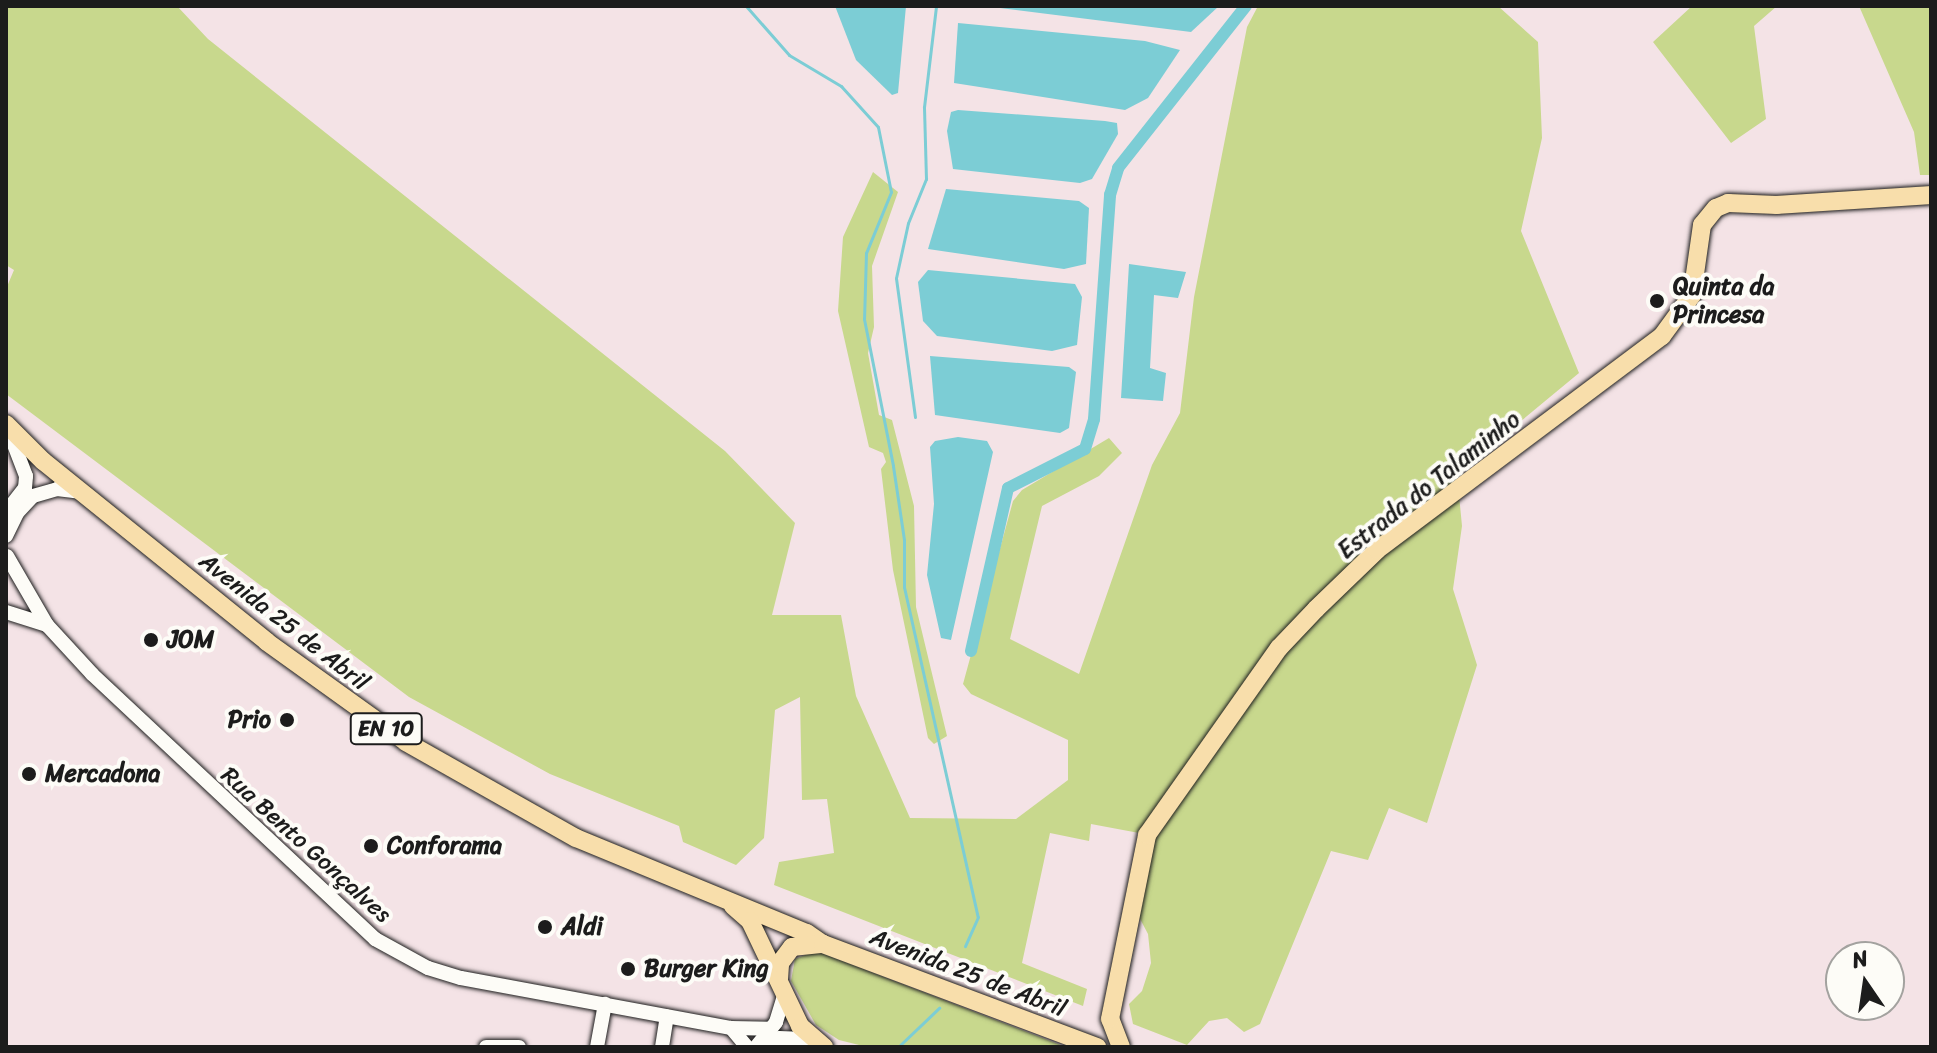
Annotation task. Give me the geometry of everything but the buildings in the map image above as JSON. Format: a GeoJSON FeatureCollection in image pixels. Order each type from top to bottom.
{"type":"FeatureCollection","features":[{"type":"Feature","properties":{"kind":"main road","name":"Estrada do Talaminho"},"geometry":{"type":"LineString","coordinates":[[1110,1019],[1147,835],[1279,648],[1377,550],[1662,336],[1692,295],[1708,214],[1728,203],[1777,205],[1931,195]]}},
{"type":"Feature","properties":{"kind":"main road","name":"Avenida 25 de Abril"},"geometry":{"type":"LineString","coordinates":[[6,424],[80,492],[267,642],[406,742],[576,838],[731,904],[794,927],[823,944],[1097,1047]]}},
{"type":"Feature","properties":{"kind":"main road","name":"Avenida 25 de Abril"},"geometry":{"type":"LineString","coordinates":[[731,904],[750,921],[782,987],[818,1043]]}},
{"type":"Feature","properties":{"kind":"main road"},"geometry":{"type":"LineString","coordinates":[[782,987],[780,963],[792,947],[823,944]]}},
{"type":"Feature","properties":{"kind":"main road"},"geometry":{"type":"LineString","coordinates":[[1074,1038],[1110,1019],[1121,1047]]}},
{"type":"Feature","properties":{"kind":"street"},"geometry":{"type":"LineString","coordinates":[[6,424],[26,476],[25,488],[6,512]]}},
{"type":"Feature","properties":{"kind":"street"},"geometry":{"type":"LineString","coordinates":[[6,536],[17,513],[33,496],[57,489],[80,492]]}},
{"type":"Feature","properties":{"kind":"street","name":"Rua Bento Gonçalves"},"geometry":{"type":"LineString","coordinates":[[6,559],[47,625],[182,763],[375,939],[428,968],[461,978],[731,1028],[770,1029]]}},
{"type":"Feature","properties":{"kind":"street","name":"Rua Bento Gonçalves"},"geometry":{"type":"LineString","coordinates":[[6,612],[47,625]]}},
{"type":"Feature","properties":{"kind":"street"},"geometry":{"type":"LineString","coordinates":[[756,1047],[770,1029],[782,987]]}},
{"type":"Feature","properties":{"kind":"street"},"geometry":{"type":"LineString","coordinates":[[597,1047],[605,1004]]}},
{"type":"Feature","properties":{"kind":"street"},"geometry":{"type":"LineString","coordinates":[[662,1047],[667,1016]]}},
{"type":"Feature","properties":{"kind":"street"},"geometry":{"type":"LineString","coordinates":[[731,1028],[747,1047]]}},
{"type":"Feature","properties":{"kind":"street"},"geometry":{"type":"LineString","coordinates":[[769,1047],[779,1038],[818,1043]]}},
{"type":"Feature","properties":{"kind":"street"},"geometry":{"type":"LineString","coordinates":[[486,1047],[519,1047]]}},
{"type":"Feature","properties":{"kind":"green space"},"geometry":{"type":"Polygon","coordinates":[[[6,6],[177,6],[208,39],[725,451],[795,523],[772,615],[841,615],[856,696],[910,818],[1016,819],[1068,780],[1068,740],[971,694],[963,684],[1013,501],[1022,490],[1109,438],[1122,453],[1099,476],[1042,506],[1010,639],[1079,674],[1152,465],[1180,413],[1194,297],[1247,27],[1258,6],[1498,6],[1538,42],[1542,138],[1521,231],[1579,373],[1457,474],[1462,526],[1453,589],[1477,665],[1427,823],[1389,808],[1368,860],[1331,851],[1260,1024],[1244,1032],[1227,1018],[1209,1021],[1187,1045],[1133,1024],[1129,1004],[1142,991],[1151,963],[1148,934],[1138,915],[1139,833],[1091,824],[1089,841],[1050,833],[1022,963],[1087,989],[1083,1006],[774,885],[779,862],[834,853],[827,799],[802,800],[800,697],[775,710],[764,838],[736,865],[683,842],[679,826],[550,774],[409,697],[6,394],[6,289],[14,270],[6,265],[6,6]]]}},
{"type":"Feature","properties":{"kind":"green space"},"geometry":{"type":"Polygon","coordinates":[[[1692,6],[1777,6],[1754,26],[1766,119],[1731,143],[1653,42],[1692,6]]]}},
{"type":"Feature","properties":{"kind":"green space"},"geometry":{"type":"Polygon","coordinates":[[[1859,6],[1931,6],[1931,175],[1920,175],[1914,132],[1859,6]]]}},
{"type":"Feature","properties":{"kind":"green space"},"geometry":{"type":"Polygon","coordinates":[[[873,172],[898,192],[872,266],[874,327],[868,353],[879,415],[892,420],[914,506],[916,607],[947,736],[934,744],[928,738],[893,570],[881,469],[886,462],[883,453],[869,447],[838,311],[843,237],[873,172]]]}},
{"type":"Feature","properties":{"kind":"green space"},"geometry":{"type":"Polygon","coordinates":[[[816,951],[1066,1047],[867,1047],[839,1040],[816,1025],[791,981],[795,959],[816,951]]]}},
{"type":"Feature","properties":{"kind":"water"},"geometry":{"type":"Polygon","coordinates":[[[835,6],[906,6],[898,93],[892,95],[856,60],[835,6]]]}},
{"type":"Feature","properties":{"kind":"water"},"geometry":{"type":"Polygon","coordinates":[[[984,6],[1219,6],[1191,32],[984,6]]]}},
{"type":"Feature","properties":{"kind":"water"},"geometry":{"type":"Polygon","coordinates":[[[958,23],[1145,41],[1180,50],[1148,98],[1125,110],[954,83],[958,23]]]}},
{"type":"Feature","properties":{"kind":"water"},"geometry":{"type":"Polygon","coordinates":[[[958,110],[1105,121],[1117,123],[1118,134],[1092,179],[1080,183],[953,169],[947,131],[951,112],[958,110]]]}},
{"type":"Feature","properties":{"kind":"water"},"geometry":{"type":"Polygon","coordinates":[[[946,189],[1079,201],[1089,208],[1086,264],[1064,269],[928,249],[946,189]]]}},
{"type":"Feature","properties":{"kind":"water"},"geometry":{"type":"Polygon","coordinates":[[[1129,264],[1186,272],[1178,298],[1154,295],[1150,368],[1166,373],[1163,401],[1121,398],[1129,264]]]}},
{"type":"Feature","properties":{"kind":"water"},"geometry":{"type":"Polygon","coordinates":[[[928,270],[1075,284],[1082,297],[1077,345],[1052,351],[937,336],[923,321],[918,282],[928,270]]]}},
{"type":"Feature","properties":{"kind":"water"},"geometry":{"type":"Polygon","coordinates":[[[930,356],[1069,367],[1076,372],[1069,428],[1060,433],[935,415],[930,356]]]}},
{"type":"Feature","properties":{"kind":"water"},"geometry":{"type":"Polygon","coordinates":[[[958,437],[987,441],[993,452],[951,640],[941,638],[927,575],[934,504],[930,447],[935,441],[958,437]]]}},
{"type":"Feature","properties":{"kind":"waterway"},"geometry":{"type":"LineString","coordinates":[[746,6],[789,55],[841,86],[878,127],[891,192],[866,253],[864,319],[893,466],[904,540],[904,587],[978,917],[965,946]]}},
{"type":"Feature","properties":{"kind":"waterway"},"geometry":{"type":"LineString","coordinates":[[915,417],[896,278],[908,223],[926,179],[924,107],[936,6]]}},
{"type":"Feature","properties":{"kind":"waterway"},"geometry":{"type":"LineString","coordinates":[[971,651],[1008,488],[1085,449],[1094,419],[1110,195],[1118,168],[1246,6]]}},
{"type":"Feature","properties":{"kind":"waterway"},"geometry":{"type":"LineString","coordinates":[[898,1047],[939,1008]]}},
{"type":"Feature","properties":{"kind":"place","name":"Quinta da Princesa"},"geometry":{"type":"Point","coordinates":[1657,301]}},
{"type":"Feature","properties":{"kind":"place","name":"JOM"},"geometry":{"type":"Point","coordinates":[151,640]}},
{"type":"Feature","properties":{"kind":"place","name":"Prio"},"geometry":{"type":"Point","coordinates":[287,720]}},
{"type":"Feature","properties":{"kind":"place","name":"Mercadona"},"geometry":{"type":"Point","coordinates":[29,774]}},
{"type":"Feature","properties":{"kind":"place","name":"Conforama"},"geometry":{"type":"Point","coordinates":[371,846]}},
{"type":"Feature","properties":{"kind":"place","name":"Aldi"},"geometry":{"type":"Point","coordinates":[545,927]}},
{"type":"Feature","properties":{"kind":"place","name":"Burger King"},"geometry":{"type":"Point","coordinates":[628,969]}}]}
